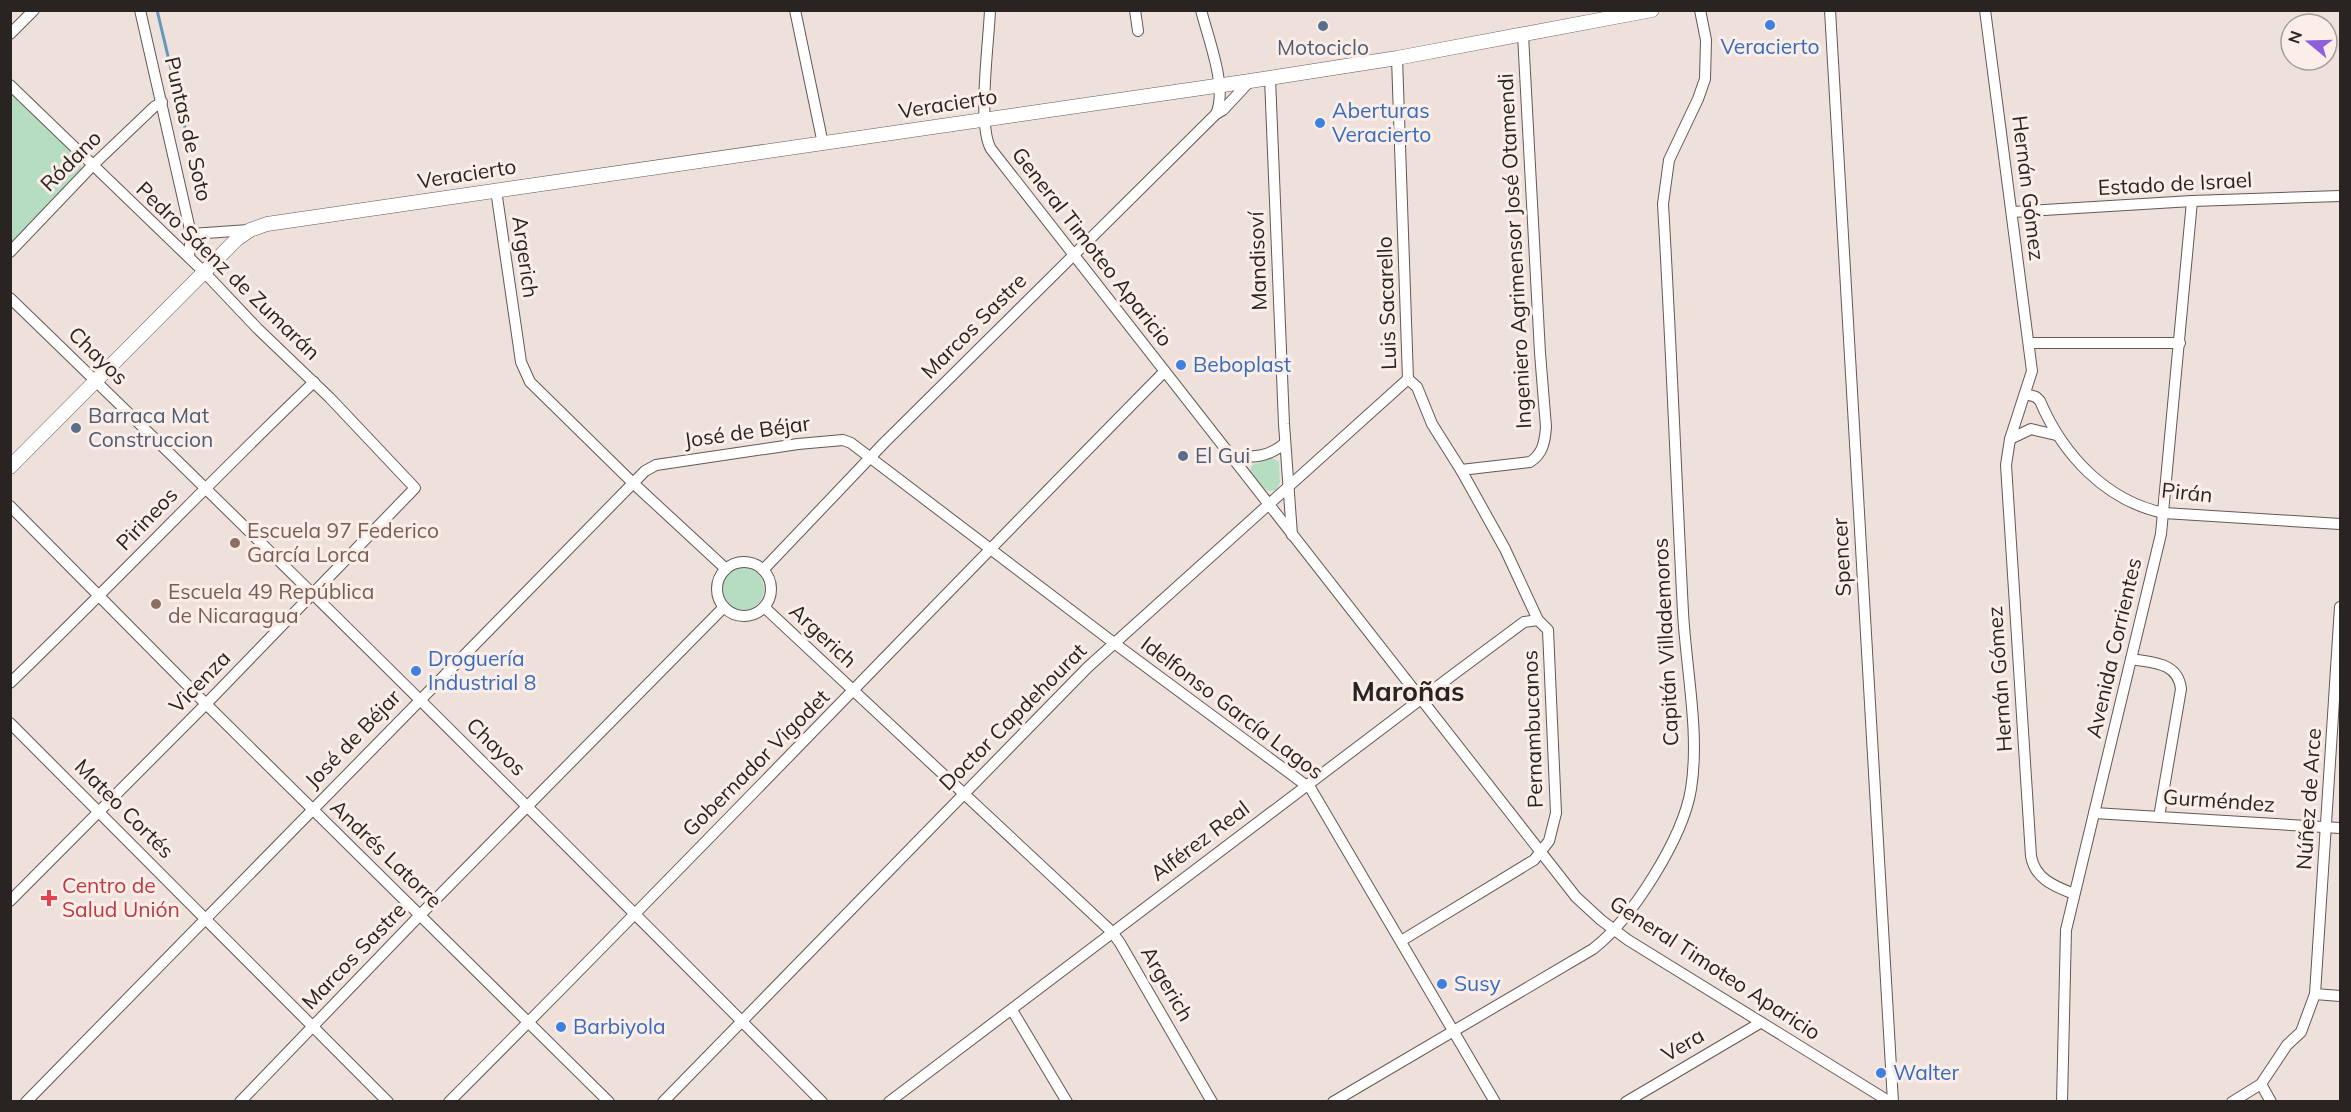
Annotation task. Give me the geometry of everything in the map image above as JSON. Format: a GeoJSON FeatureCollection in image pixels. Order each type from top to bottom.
{"type":"FeatureCollection","features":[{"type":"Feature","properties":{"kind":"street"},"geometry":{"type":"LineString","coordinates":[[10,34],[34,10]]}},
{"type":"Feature","properties":{"kind":"street","name":"Puntas de Soto"},"geometry":{"type":"LineString","coordinates":[[140,10],[192,234],[189,256]]}},
{"type":"Feature","properties":{"kind":"street"},"geometry":{"type":"LineString","coordinates":[[795,10],[823,144]]}},
{"type":"Feature","properties":{"kind":"street","name":"General Timoteo Aparicio"},"geometry":{"type":"LineString","coordinates":[[990,10],[984,120],[986,141],[991,149],[1576,897],[1615,931],[1760,1023],[1892,1101]]}},
{"type":"Feature","properties":{"kind":"street"},"geometry":{"type":"LineString","coordinates":[[1135,10],[1138,31]]}},
{"type":"Feature","properties":{"kind":"street"},"geometry":{"type":"LineString","coordinates":[[1201,10],[1220,85],[1219,107],[1216,114]]}},
{"type":"Feature","properties":{"kind":"street","name":"Veracierto"},"geometry":{"type":"LineString","coordinates":[[10,467],[237,239],[250,230],[267,224],[1270,78],[1397,58],[1652,10]]}},
{"type":"Feature","properties":{"kind":"street","name":"Capitán Villademoros"},"geometry":{"type":"LineString","coordinates":[[1333,1101],[1593,949],[1615,931],[1634,906],[1679,828],[1686,809],[1692,779],[1692,728],[1683,617],[1663,204],[1669,160],[1705,79],[1706,40],[1700,10]]}},
{"type":"Feature","properties":{"kind":"street","name":"Spencer"},"geometry":{"type":"LineString","coordinates":[[1830,10],[1892,1101]]}},
{"type":"Feature","properties":{"kind":"street","name":"Hernán Gómez"},"geometry":{"type":"LineString","coordinates":[[1985,10],[2032,372],[2010,439],[2006,465],[2031,856],[2033,866],[2044,880],[2074,894]]}},
{"type":"Feature","properties":{"kind":"street","name":"Ingeniero Agrimensor José Otamendi"},"geometry":{"type":"LineString","coordinates":[[1461,470],[1530,462],[1539,455],[1545,439],[1523,35]]}},
{"type":"Feature","properties":{"kind":"street","name":"Luis Sacarello"},"geometry":{"type":"LineString","coordinates":[[1397,58],[1408,379],[1418,387],[1432,424],[1461,470],[1505,549],[1538,620]]}},
{"type":"Feature","properties":{"kind":"street","name":"Mandisoví"},"geometry":{"type":"LineString","coordinates":[[1270,78],[1285,443],[1289,486]]}},
{"type":"Feature","properties":{"kind":"street","name":"Marcos Sastre"},"geometry":{"type":"LineString","coordinates":[[763,570],[1073,255],[1250,81]]}},
{"type":"Feature","properties":{"kind":"street","name":"Pedro Sáenz de Zumarán"},"geometry":{"type":"LineString","coordinates":[[10,85],[92,166],[189,256],[416,488]]}},
{"type":"Feature","properties":{"kind":"street","name":"Ródano"},"geometry":{"type":"LineString","coordinates":[[10,252],[92,166],[162,102]]}},
{"type":"Feature","properties":{"kind":"street","name":"Argerich"},"geometry":{"type":"LineString","coordinates":[[496,190],[521,362],[536,389],[726,569]]}},
{"type":"Feature","properties":{"kind":"street","name":"Estado de Israel"},"geometry":{"type":"LineString","coordinates":[[2012,212],[2192,201],[2340,196]]}},
{"type":"Feature","properties":{"kind":"street","name":"Avenida Corrientes"},"geometry":{"type":"LineString","coordinates":[[2062,1101],[2065,939],[2164,513],[2192,201]]}},
{"type":"Feature","properties":{"kind":"street","name":"Veracierto"},"geometry":{"type":"LineString","coordinates":[[192,234],[250,230]]}},
{"type":"Feature","properties":{"kind":"street","name":"Chayos"},"geometry":{"type":"LineString","coordinates":[[10,298],[205,487],[822,1101]]}},
{"type":"Feature","properties":{"kind":"street"},"geometry":{"type":"LineString","coordinates":[[2029,343],[2180,344]]}},
{"type":"Feature","properties":{"kind":"street","name":"Gobernador Vigodet"},"geometry":{"type":"LineString","coordinates":[[449,1101],[854,692],[1164,372]]}},
{"type":"Feature","properties":{"kind":"street","name":"Doctor Capdehourat"},"geometry":{"type":"LineString","coordinates":[[663,1101],[1114,642],[1408,379]]}},
{"type":"Feature","properties":{"kind":"street","name":"Pirineos"},"geometry":{"type":"LineString","coordinates":[[10,683],[100,596],[205,487],[314,382]]}},
{"type":"Feature","properties":{"kind":"street","name":"Pirán"},"geometry":{"type":"LineString","coordinates":[[2026,394],[2040,401],[2056,435],[2079,464],[2113,492],[2142,507],[2164,513],[2340,524]]}},
{"type":"Feature","properties":{"kind":"street"},"geometry":{"type":"LineString","coordinates":[[2010,439],[2031,429],[2056,435]]}},
{"type":"Feature","properties":{"kind":"street","name":"José de Béjar"},"geometry":{"type":"LineString","coordinates":[[26,1101],[207,919],[418,699],[645,471],[656,465],[798,444],[843,440],[851,443],[871,459]]}},
{"type":"Feature","properties":{"kind":"street"},"geometry":{"type":"LineString","coordinates":[[1232,456],[1261,456],[1273,452],[1285,443]]}},
{"type":"Feature","properties":{"kind":"street","name":"Idelfonso García Lagos"},"geometry":{"type":"LineString","coordinates":[[871,459],[1315,793],[1495,1101]]}},
{"type":"Feature","properties":{"kind":"street"},"geometry":{"type":"LineString","coordinates":[[1289,486],[1293,535]]}},
{"type":"Feature","properties":{"kind":"street","name":"Vicenza"},"geometry":{"type":"LineString","coordinates":[[10,901],[416,488]]}},
{"type":"Feature","properties":{"kind":"street","name":"Andrés Latorre"},"geometry":{"type":"LineString","coordinates":[[10,506],[206,704],[609,1101]]}},
{"type":"Feature","properties":{"kind":"street"},"geometry":{"type":"LineString","coordinates":[[763,570],[749,562],[741,562],[726,569],[721,576],[717,592],[724,607],[740,616],[749,616],[764,607]]}},
{"type":"Feature","properties":{"kind":"street","name":"Argerich"},"geometry":{"type":"LineString","coordinates":[[763,570],[771,584],[771,592],[764,607],[1112,932],[1212,1101]]}},
{"type":"Feature","properties":{"kind":"street","name":"Marcos Sastre"},"geometry":{"type":"LineString","coordinates":[[240,1101],[724,607]]}},
{"type":"Feature","properties":{"kind":"street","name":"Núñez de Arce"},"geometry":{"type":"LineString","coordinates":[[2260,1084],[2287,1045],[2301,1032],[2315,994],[2338,676],[2340,607]]}},
{"type":"Feature","properties":{"kind":"street","name":"Alférez Real"},"geometry":{"type":"LineString","coordinates":[[889,1101],[1524,622],[1538,620]]}},
{"type":"Feature","properties":{"kind":"street","name":"Pernambucanos"},"geometry":{"type":"LineString","coordinates":[[1401,941],[1528,866],[1552,835],[1556,813],[1549,635],[1544,624],[1538,620]]}},
{"type":"Feature","properties":{"kind":"street"},"geometry":{"type":"LineString","coordinates":[[2131,659],[2167,667],[2180,679],[2181,689],[2159,817]]}},
{"type":"Feature","properties":{"kind":"street","name":"Mateo Cortés"},"geometry":{"type":"LineString","coordinates":[[10,723],[388,1101]]}},
{"type":"Feature","properties":{"kind":"street","name":"Gurméndez"},"geometry":{"type":"LineString","coordinates":[[2094,813],[2340,828]]}},
{"type":"Feature","properties":{"kind":"street"},"geometry":{"type":"LineString","coordinates":[[2315,994],[2340,996]]}},
{"type":"Feature","properties":{"kind":"street"},"geometry":{"type":"LineString","coordinates":[[1012,1010],[1067,1101]]}},
{"type":"Feature","properties":{"kind":"street","name":"Vera"},"geometry":{"type":"LineString","coordinates":[[1633,1100],[1760,1023]]}},
{"type":"Feature","properties":{"kind":"street"},"geometry":{"type":"LineString","coordinates":[[2232,1101],[2260,1084],[2271,1101]]}},
{"type":"Feature","properties":{"kind":"green space"},"geometry":{"type":"Polygon","coordinates":[[[10,90],[80,161],[82,170],[10,246],[10,90]]]}},
{"type":"Feature","properties":{"kind":"green space"},"geometry":{"type":"Polygon","coordinates":[[[1272,458],[1279,462],[1280,483],[1276,490],[1269,491],[1262,487],[1250,472],[1252,465],[1272,458]]]}},
{"type":"Feature","properties":{"kind":"green space"},"geometry":{"type":"Polygon","coordinates":[[[743,568],[751,569],[758,574],[763,581],[763,597],[758,604],[751,609],[743,610],[735,609],[728,604],[723,597],[722,589],[723,581],[728,574],[735,569],[743,568]]]}},
{"type":"Feature","properties":{"kind":"waterway"},"geometry":{"type":"LineString","coordinates":[[157,10],[189,144]]}},
{"type":"Feature","properties":{"kind":"waterway"},"geometry":{"type":"LineString","coordinates":[[193,161],[201,196]]}},
{"type":"Feature","properties":{"kind":"place","name":"Veracierto"},"geometry":{"type":"Point","coordinates":[1770,25]}},
{"type":"Feature","properties":{"kind":"place","name":"Motociclo"},"geometry":{"type":"Point","coordinates":[1323,26]}},
{"type":"Feature","properties":{"kind":"place","name":"Aberturas Veracierto"},"geometry":{"type":"Point","coordinates":[1320,123]}},
{"type":"Feature","properties":{"kind":"place","name":"Beboplast"},"geometry":{"type":"Point","coordinates":[1181,365]}},
{"type":"Feature","properties":{"kind":"place","name":"Barraca Mat Construccion"},"geometry":{"type":"Point","coordinates":[76,428]}},
{"type":"Feature","properties":{"kind":"place","name":"El Gui"},"geometry":{"type":"Point","coordinates":[1183,456]}},
{"type":"Feature","properties":{"kind":"place","name":"Escuela 97 Federico García Lorca"},"geometry":{"type":"Point","coordinates":[235,543]}},
{"type":"Feature","properties":{"kind":"place","name":"Escuela 49 República de Nicaragua"},"geometry":{"type":"Point","coordinates":[156,604]}},
{"type":"Feature","properties":{"kind":"place","name":"Droguería Industrial 8"},"geometry":{"type":"Point","coordinates":[416,671]}},
{"type":"Feature","properties":{"kind":"place","name":"Centro de Salud Unión"},"geometry":{"type":"Point","coordinates":[49,898]}},
{"type":"Feature","properties":{"kind":"place","name":"Susy"},"geometry":{"type":"Point","coordinates":[1442,984]}},
{"type":"Feature","properties":{"kind":"place","name":"Barbiyola"},"geometry":{"type":"Point","coordinates":[561,1027]}},
{"type":"Feature","properties":{"kind":"place","name":"Walter"},"geometry":{"type":"Point","coordinates":[1881,1073]}},
{"type":"Feature","properties":{"kind":"district","name":"Maroñas"},"geometry":{"type":"Point","coordinates":[1408,692]}}]}
